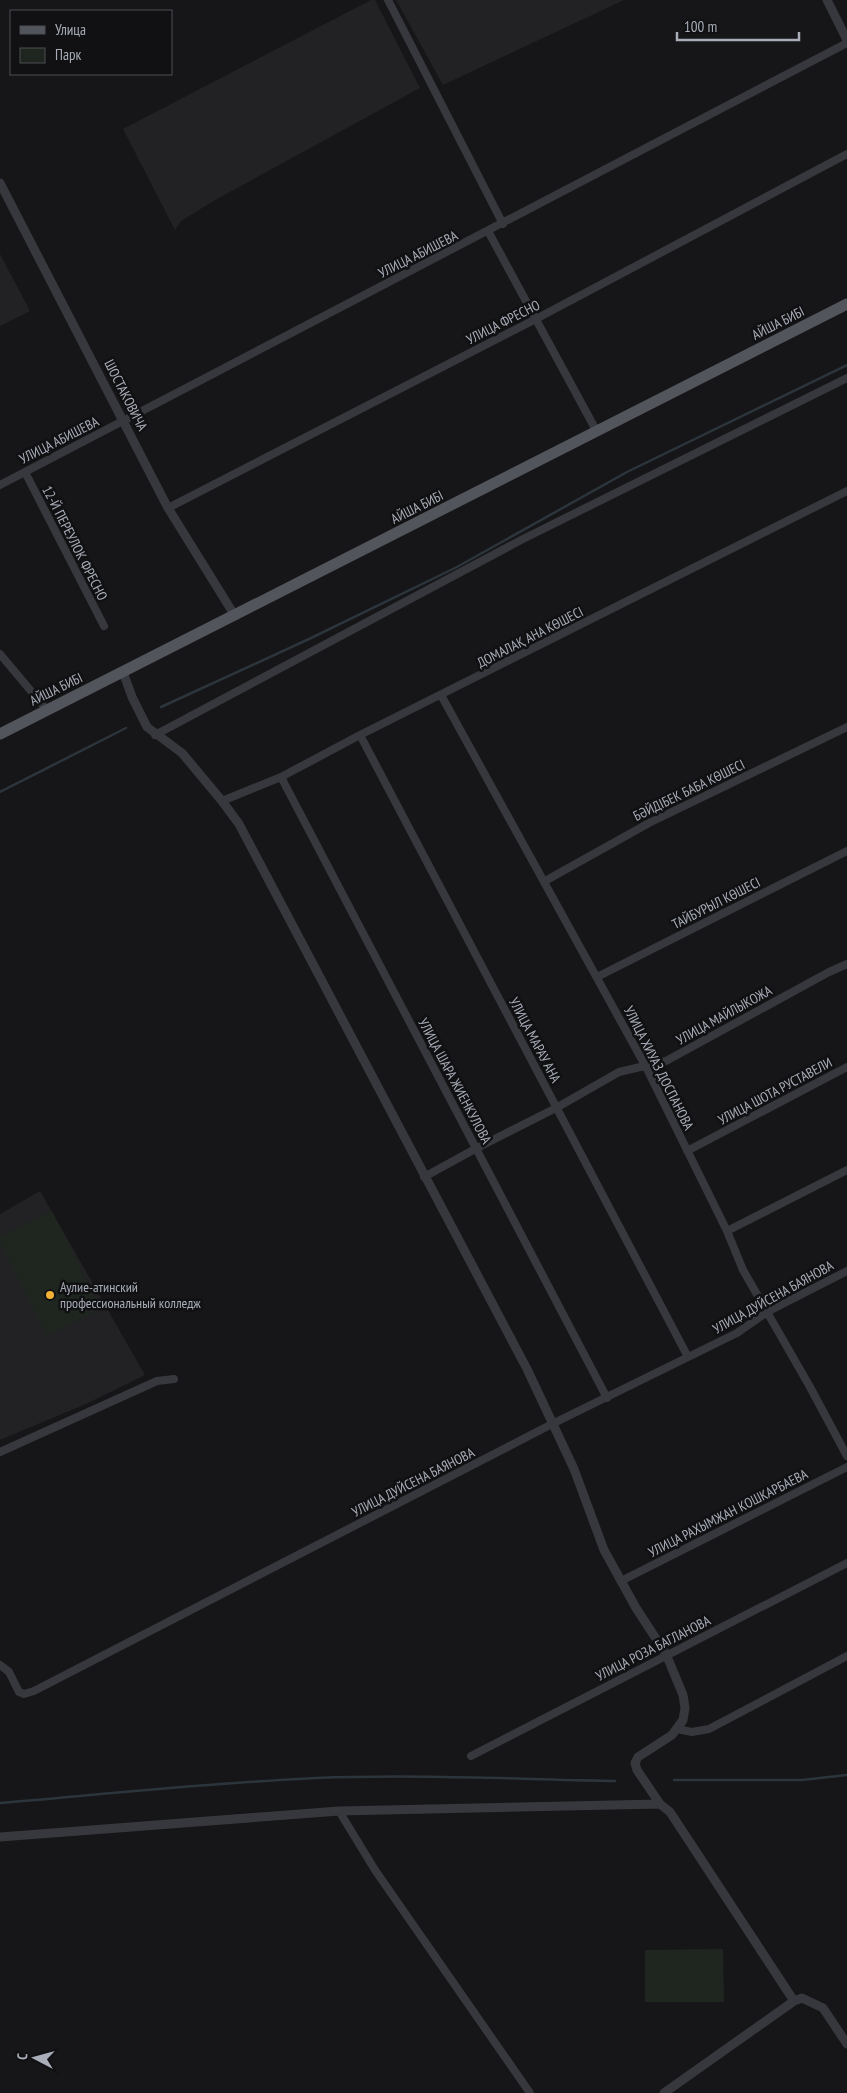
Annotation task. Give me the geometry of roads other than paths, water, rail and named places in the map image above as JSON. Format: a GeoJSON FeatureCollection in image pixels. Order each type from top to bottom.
{"type":"FeatureCollection","features":[{"type":"Feature","properties":{"kind":"main road","name":"АЙША БИБІ"},"geometry":{"type":"LineString","coordinates":[[0,734],[847,304]]}},
{"type":"Feature","properties":{"kind":"street"},"geometry":{"type":"LineString","coordinates":[[388,0],[503,224]]}},
{"type":"Feature","properties":{"kind":"street"},"geometry":{"type":"LineString","coordinates":[[827,0],[847,42]]}},
{"type":"Feature","properties":{"kind":"street","name":"УЛИЦА АБИШЕВА"},"geometry":{"type":"LineString","coordinates":[[0,485],[503,224],[847,42]]}},
{"type":"Feature","properties":{"kind":"street","name":"УЛИЦА ФРЕСНО"},"geometry":{"type":"LineString","coordinates":[[168,508],[534,320],[847,154]]}},
{"type":"Feature","properties":{"kind":"street","name":"ШОСТАКОВИЧА"},"geometry":{"type":"LineString","coordinates":[[0,183],[168,508],[235,616]]}},
{"type":"Feature","properties":{"kind":"street"},"geometry":{"type":"LineString","coordinates":[[488,231],[534,320],[597,432]]}},
{"type":"Feature","properties":{"kind":"street"},"geometry":{"type":"LineString","coordinates":[[155,735],[512,545],[847,378]]}},
{"type":"Feature","properties":{"kind":"street","name":"12-Й ПЕРЕУЛОК ФРЕСНО"},"geometry":{"type":"LineString","coordinates":[[24,472],[104,626]]}},
{"type":"Feature","properties":{"kind":"street","name":"ДОМАЛАҚ АНА КӨШЕСІ"},"geometry":{"type":"LineString","coordinates":[[222,801],[281,777],[360,735],[847,491]]}},
{"type":"Feature","properties":{"kind":"street"},"geometry":{"type":"LineString","coordinates":[[0,654],[47,710]]}},
{"type":"Feature","properties":{"kind":"street"},"geometry":{"type":"LineString","coordinates":[[124,672],[146,727],[182,753],[239,824],[527,1369],[588,1502],[604,1550],[666,1654],[683,1694],[685,1708],[677,1730],[638,1757],[635,1763],[636,1770],[660,1804],[670,1812],[794,2002]]}},
{"type":"Feature","properties":{"kind":"street","name":"УЛИЦА ХИУАЗ ДОСПАНОВА"},"geometry":{"type":"LineString","coordinates":[[441,695],[646,1067],[727,1232],[743,1270],[847,1456]]}},
{"type":"Feature","properties":{"kind":"street","name":"БӘЙДІБЕК БАБА КӨШЕСІ"},"geometry":{"type":"LineString","coordinates":[[545,881],[649,823],[847,727]]}},
{"type":"Feature","properties":{"kind":"street","name":"УЛИЦА МАРАУ АНА"},"geometry":{"type":"LineString","coordinates":[[360,735],[688,1357]]}},
{"type":"Feature","properties":{"kind":"street","name":"УЛИЦА ШАРА ЖИЕНКУЛОВА"},"geometry":{"type":"LineString","coordinates":[[281,777],[607,1398]]}},
{"type":"Feature","properties":{"kind":"street","name":"ТАЙБУРЫЛ КӨШЕСІ"},"geometry":{"type":"LineString","coordinates":[[597,977],[847,851]]}},
{"type":"Feature","properties":{"kind":"street","name":"УЛИЦА МАЙЛЫКОЖА"},"geometry":{"type":"LineString","coordinates":[[424,1177],[556,1108],[619,1072],[666,1061],[821,976],[847,964]]}},
{"type":"Feature","properties":{"kind":"street","name":"УЛИЦА ШОТА РУСТАВЕЛИ"},"geometry":{"type":"LineString","coordinates":[[687,1151],[847,1067]]}},
{"type":"Feature","properties":{"kind":"street"},"geometry":{"type":"LineString","coordinates":[[727,1232],[847,1170]]}},
{"type":"Feature","properties":{"kind":"street","name":"УЛИЦА ДУЙСЕНА БАЯНОВА"},"geometry":{"type":"LineString","coordinates":[[0,1665],[9,1672],[19,1692],[24,1694],[34,1691],[552,1424],[737,1333],[767,1312],[847,1271]]}},
{"type":"Feature","properties":{"kind":"street"},"geometry":{"type":"LineString","coordinates":[[0,1452],[157,1381],[174,1379]]}},
{"type":"Feature","properties":{"kind":"street","name":"УЛИЦА РАХЫМЖАН КОШКАРБАЕВА"},"geometry":{"type":"LineString","coordinates":[[621,1581],[847,1467]]}},
{"type":"Feature","properties":{"kind":"street","name":"УЛИЦА РОЗА БАГЛАНОВА"},"geometry":{"type":"LineString","coordinates":[[471,1756],[666,1654],[847,1563]]}},
{"type":"Feature","properties":{"kind":"street"},"geometry":{"type":"LineString","coordinates":[[677,1730],[692,1732],[709,1729],[847,1656]]}},
{"type":"Feature","properties":{"kind":"street"},"geometry":{"type":"LineString","coordinates":[[0,1837],[339,1811],[660,1804]]}},
{"type":"Feature","properties":{"kind":"street"},"geometry":{"type":"LineString","coordinates":[[339,1811],[375,1870],[530,2093]]}},
{"type":"Feature","properties":{"kind":"street"},"geometry":{"type":"LineString","coordinates":[[664,2093],[802,1998],[824,2008],[847,2044]]}},
{"type":"Feature","properties":{"kind":"waterway"},"geometry":{"type":"LineString","coordinates":[[161,707],[309,639],[457,567],[627,472],[847,365]]}},
{"type":"Feature","properties":{"kind":"waterway"},"geometry":{"type":"LineString","coordinates":[[0,792],[126,728]]}},
{"type":"Feature","properties":{"kind":"waterway"},"geometry":{"type":"LineString","coordinates":[[674,1780],[802,1780],[847,1775]]}},
{"type":"Feature","properties":{"kind":"waterway"},"geometry":{"type":"LineString","coordinates":[[0,1803],[316,1778],[428,1777],[615,1781]]}},
{"type":"Feature","properties":{"kind":"place","name":"Аулие-атинский профессиональный колледж"},"geometry":{"type":"Point","coordinates":[50,1295]}}]}
